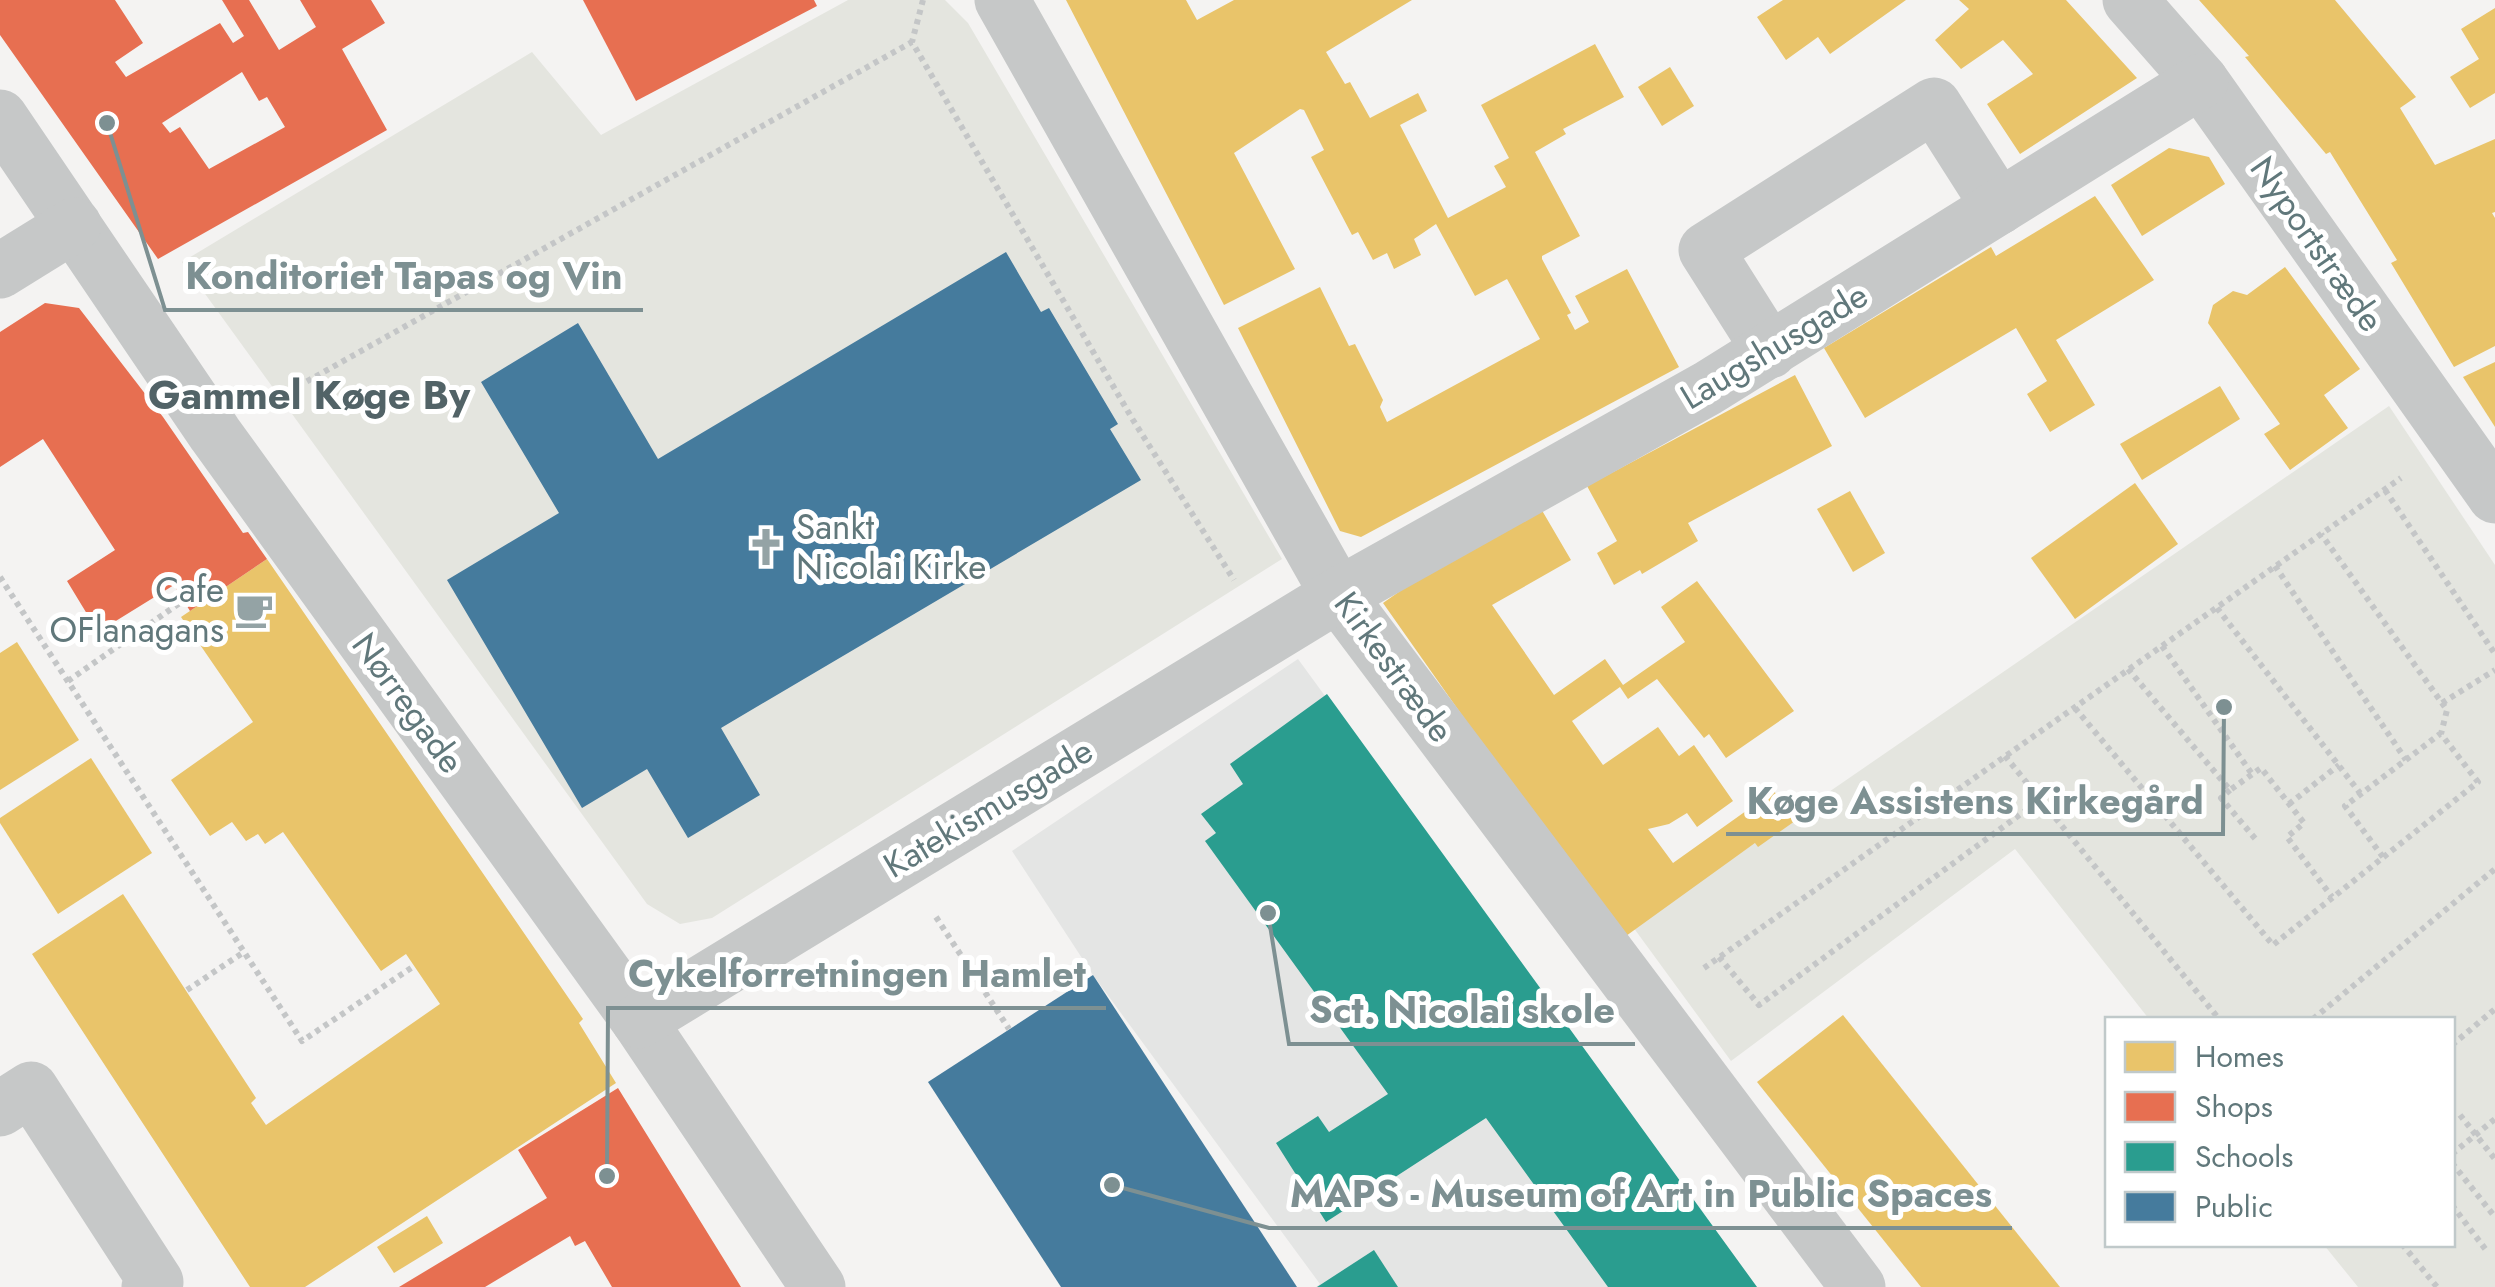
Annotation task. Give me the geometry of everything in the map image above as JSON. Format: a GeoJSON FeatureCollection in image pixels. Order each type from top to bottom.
{"type":"FeatureCollection","features":[{"type":"Feature","properties":{"kind":"street","name":"Kirkestræde"},"geometry":{"type":"LineString","coordinates":[[1002,0],[1338,595],[1858,1287]]}},
{"type":"Feature","properties":{"kind":"street","name":"Nyportstræde"},"geometry":{"type":"LineString","coordinates":[[2130,0],[2201,80],[2495,496]]}},
{"type":"Feature","properties":{"kind":"street","name":"Laugshusgade"},"geometry":{"type":"LineString","coordinates":[[1338,595],[1708,388],[2201,80]]}},
{"type":"Feature","properties":{"kind":"street"},"geometry":{"type":"LineString","coordinates":[[1770,350],[1706,250],[1934,104],[1999,207]]}},
{"type":"Feature","properties":{"kind":"street","name":"Nørregade"},"geometry":{"type":"LineString","coordinates":[[0,117],[215,434],[639,1021],[812,1285]]}},
{"type":"Feature","properties":{"kind":"street"},"geometry":{"type":"LineString","coordinates":[[0,271],[74,225]]}},
{"type":"Feature","properties":{"kind":"street","name":"Katekismusgade"},"geometry":{"type":"LineString","coordinates":[[639,1021],[1338,595]]}},
{"type":"Feature","properties":{"kind":"street"},"geometry":{"type":"LineString","coordinates":[[0,1109],[31,1089],[156,1285]]}},
{"type":"Feature","properties":{"kind":"path"},"geometry":{"type":"LineString","coordinates":[[923,0],[912,42],[1133,420],[1270,636]]}},
{"type":"Feature","properties":{"kind":"path"},"geometry":{"type":"LineString","coordinates":[[215,434],[912,42]]}},
{"type":"Feature","properties":{"kind":"path"},"geometry":{"type":"LineString","coordinates":[[1648,1008],[2455,439]]}},
{"type":"Feature","properties":{"kind":"path"},"geometry":{"type":"LineString","coordinates":[[2385,490],[2495,654]]}},
{"type":"Feature","properties":{"kind":"path"},"geometry":{"type":"LineString","coordinates":[[2321,534],[2447,710],[2441,734],[2345,806],[2383,858]]}},
{"type":"Feature","properties":{"kind":"path"},"geometry":{"type":"LineString","coordinates":[[2275,566],[2406,760]]}},
{"type":"Feature","properties":{"kind":"path"},"geometry":{"type":"LineString","coordinates":[[0,576],[302,1041],[414,966]]}},
{"type":"Feature","properties":{"kind":"path"},"geometry":{"type":"LineString","coordinates":[[68,682],[184,600]]}},
{"type":"Feature","properties":{"kind":"path"},"geometry":{"type":"LineString","coordinates":[[2217,608],[2360,793]]}},
{"type":"Feature","properties":{"kind":"path"},"geometry":{"type":"LineString","coordinates":[[2162,646],[2252,774]]}},
{"type":"Feature","properties":{"kind":"path"},"geometry":{"type":"LineString","coordinates":[[2128,669],[2230,790]]}},
{"type":"Feature","properties":{"kind":"path"},"geometry":{"type":"LineString","coordinates":[[2442,703],[2495,670]]}},
{"type":"Feature","properties":{"kind":"path"},"geometry":{"type":"LineString","coordinates":[[2075,708],[2274,945],[2478,782],[2441,734]]}},
{"type":"Feature","properties":{"kind":"path"},"geometry":{"type":"LineString","coordinates":[[2005,756],[2217,1017]]}},
{"type":"Feature","properties":{"kind":"path"},"geometry":{"type":"LineString","coordinates":[[2289,804],[2339,766]]}},
{"type":"Feature","properties":{"kind":"path"},"geometry":{"type":"LineString","coordinates":[[2258,842],[2221,798],[2260,768],[2304,823],[2287,836],[2332,898]]}},
{"type":"Feature","properties":{"kind":"path"},"geometry":{"type":"LineString","coordinates":[[1719,957],[1759,1005],[2040,800]]}},
{"type":"Feature","properties":{"kind":"path"},"geometry":{"type":"LineString","coordinates":[[2317,1017],[2495,869]]}},
{"type":"Feature","properties":{"kind":"path"},"geometry":{"type":"LineString","coordinates":[[926,903],[1008,1030]]}},
{"type":"Feature","properties":{"kind":"path"},"geometry":{"type":"LineString","coordinates":[[186,990],[244,952]]}},
{"type":"Feature","properties":{"kind":"path"},"geometry":{"type":"LineString","coordinates":[[2455,1043],[2494,1012]]}},
{"type":"Feature","properties":{"kind":"path"},"geometry":{"type":"LineString","coordinates":[[2460,1114],[2495,1159]]}},
{"type":"Feature","properties":{"kind":"path"},"geometry":{"type":"LineString","coordinates":[[2455,1152],[2495,1119]]}},
{"type":"Feature","properties":{"kind":"path"},"geometry":{"type":"LineString","coordinates":[[2455,1168],[2495,1217]]}},
{"type":"Feature","properties":{"kind":"path"},"geometry":{"type":"LineString","coordinates":[[2455,1209],[2486,1250]]}},
{"type":"Feature","properties":{"kind":"path"},"geometry":{"type":"LineString","coordinates":[[2404,1247],[2437,1287]]}},
{"type":"Feature","properties":{"kind":"shaded area"},"geometry":{"type":"Polygon","coordinates":[[[848,0],[945,0],[968,23],[1282,559],[712,918],[680,924],[647,904],[182,262],[532,52],[601,135],[848,0]]]}},
{"type":"Feature","properties":{"kind":"shaded area"},"geometry":{"type":"Polygon","coordinates":[[[2389,406],[2495,565],[2495,1287],[2358,1287],[2326,1247],[2455,1247],[2455,1017],[2147,1017],[2015,849],[1731,1061],[1633,927],[2389,406]]]}},
{"type":"Feature","properties":{"kind":"shaded area"},"geometry":{"type":"Polygon","coordinates":[[[1298,659],[1757,1287],[1316,1287],[1320,1284],[1093,975],[1012,851],[1298,659]]]}},
{"type":"Feature","properties":{"kind":"building: Homes"},"geometry":{"type":"Polygon","coordinates":[[[1066,0],[1186,0],[1197,20],[1234,0],[1412,0],[1326,52],[1345,84],[1350,82],[1370,118],[1418,93],[1427,111],[1400,125],[1448,218],[1506,187],[1494,166],[1509,158],[1481,105],[1595,44],[1624,97],[1563,129],[1566,134],[1535,152],[1580,236],[1542,259],[1571,313],[1567,315],[1575,330],[1589,322],[1575,296],[1627,269],[1679,367],[1361,537],[1340,531],[1238,328],[1320,287],[1349,346],[1355,344],[1383,400],[1380,407],[1387,422],[1540,339],[1507,279],[1475,296],[1436,224],[1414,239],[1421,255],[1394,269],[1387,253],[1373,260],[1358,232],[1352,235],[1311,157],[1324,150],[1300,109],[1234,153],[1295,269],[1224,305],[1066,0]]]}},
{"type":"Feature","properties":{"kind":"building: Homes"},"geometry":{"type":"Polygon","coordinates":[[[1783,0],[1906,0],[1830,54],[1818,37],[1786,60],[1757,17],[1783,0]]]}},
{"type":"Feature","properties":{"kind":"building: Homes"},"geometry":{"type":"Polygon","coordinates":[[[1959,0],[2066,0],[2137,78],[2020,154],[1987,104],[2033,74],[2003,40],[1961,69],[1935,40],[1969,9],[1959,0]]]}},
{"type":"Feature","properties":{"kind":"building: Homes"},"geometry":{"type":"Polygon","coordinates":[[[2199,0],[2335,0],[2416,97],[2400,108],[2435,165],[2495,139],[2495,346],[2454,367],[2391,263],[2397,260],[2330,152],[2326,154],[2199,0]]]}},
{"type":"Feature","properties":{"kind":"building: Homes"},"geometry":{"type":"Polygon","coordinates":[[[2495,8],[2495,93],[2470,108],[2450,77],[2479,59],[2461,29],[2495,8]]]}},
{"type":"Feature","properties":{"kind":"building: Homes"},"geometry":{"type":"Polygon","coordinates":[[[1670,67],[1694,106],[1662,126],[1638,87],[1670,67]]]}},
{"type":"Feature","properties":{"kind":"building: Homes"},"geometry":{"type":"Polygon","coordinates":[[[2169,148],[2209,157],[2225,184],[2142,236],[2111,185],[2169,148]]]}},
{"type":"Feature","properties":{"kind":"building: Homes"},"geometry":{"type":"Polygon","coordinates":[[[2095,196],[2154,280],[2056,340],[2095,405],[2050,432],[2027,394],[2047,381],[2016,328],[1865,418],[1824,348],[1991,247],[1996,256],[2095,196]]]}},
{"type":"Feature","properties":{"kind":"building: Homes"},"geometry":{"type":"Polygon","coordinates":[[[2285,267],[2360,369],[2324,395],[2348,428],[2290,470],[2264,434],[2280,424],[2208,323],[2213,305],[2233,291],[2247,295],[2285,267]]]}},
{"type":"Feature","properties":{"kind":"building: Homes"},"geometry":{"type":"Polygon","coordinates":[[[2495,362],[2495,427],[2463,377],[2495,362]]]}},
{"type":"Feature","properties":{"kind":"building: Homes"},"geometry":{"type":"Polygon","coordinates":[[[1795,375],[1832,446],[1688,523],[1698,541],[1642,574],[1640,570],[1614,585],[1597,553],[1617,541],[1587,486],[1795,375]]]}},
{"type":"Feature","properties":{"kind":"building: Homes"},"geometry":{"type":"Polygon","coordinates":[[[2220,386],[2240,419],[2142,480],[2120,444],[2220,386]]]}},
{"type":"Feature","properties":{"kind":"building: Homes"},"geometry":{"type":"Polygon","coordinates":[[[2135,483],[2178,544],[2075,619],[2031,558],[2135,483]]]}},
{"type":"Feature","properties":{"kind":"building: Homes"},"geometry":{"type":"Polygon","coordinates":[[[1850,491],[1885,553],[1853,572],[1817,509],[1850,491]]]}},
{"type":"Feature","properties":{"kind":"building: Homes"},"geometry":{"type":"Polygon","coordinates":[[[1540,507],[1571,560],[1492,605],[1554,695],[1605,659],[1623,685],[1685,642],[1661,607],[1697,581],[1794,711],[1726,758],[1709,734],[1704,738],[1657,679],[1628,699],[1620,687],[1572,721],[1603,765],[1658,727],[1679,756],[1694,745],[1733,801],[1697,827],[1687,813],[1669,824],[1648,829],[1673,863],[1774,791],[1795,821],[1758,847],[1755,843],[1626,936],[1554,846],[1383,603],[1440,563],[1540,507]]]}},
{"type":"Feature","properties":{"kind":"building: Homes"},"geometry":{"type":"Polygon","coordinates":[[[267,559],[583,1019],[579,1023],[616,1083],[305,1287],[250,1287],[32,954],[123,894],[256,1098],[251,1103],[266,1125],[440,1004],[406,954],[381,971],[283,832],[265,844],[258,834],[246,841],[232,822],[210,836],[171,780],[253,722],[181,617],[267,559]]]}},
{"type":"Feature","properties":{"kind":"building: Homes"},"geometry":{"type":"Polygon","coordinates":[[[17,642],[79,740],[0,790],[0,653],[17,642]]]}},
{"type":"Feature","properties":{"kind":"building: Homes"},"geometry":{"type":"Polygon","coordinates":[[[91,758],[152,853],[58,914],[0,818],[91,758]]]}},
{"type":"Feature","properties":{"kind":"building: Homes"},"geometry":{"type":"Polygon","coordinates":[[[1843,1015],[2060,1287],[1921,1287],[1757,1082],[1843,1015]]]}},
{"type":"Feature","properties":{"kind":"building: Homes"},"geometry":{"type":"Polygon","coordinates":[[[427,1216],[443,1243],[394,1273],[377,1247],[427,1216]]]}},
{"type":"Feature","properties":{"kind":"building: Shops"},"geometry":{"type":"Polygon","coordinates":[[[0,0],[115,0],[143,43],[115,62],[126,77],[220,23],[233,43],[244,36],[222,0],[249,0],[279,50],[316,27],[300,0],[371,0],[385,23],[342,49],[387,130],[158,259],[0,35],[0,0]],[[242,72],[162,123],[170,133],[180,127],[209,169],[285,127],[267,97],[259,101],[242,72]]]}},
{"type":"Feature","properties":{"kind":"building: Shops"},"geometry":{"type":"Polygon","coordinates":[[[583,0],[814,0],[817,6],[636,101],[583,0]]]}},
{"type":"Feature","properties":{"kind":"building: Shops"},"geometry":{"type":"Polygon","coordinates":[[[45,303],[79,308],[163,417],[243,533],[248,532],[267,559],[190,611],[174,585],[98,632],[67,581],[115,550],[43,439],[0,467],[0,332],[45,303]]]}},
{"type":"Feature","properties":{"kind":"building: Shops"},"geometry":{"type":"Polygon","coordinates":[[[618,1088],[741,1287],[612,1287],[585,1241],[575,1246],[570,1236],[485,1287],[399,1287],[547,1198],[518,1150],[618,1088]]]}},
{"type":"Feature","properties":{"kind":"building: Schools"},"geometry":{"type":"Polygon","coordinates":[[[1327,694],[1757,1287],[1608,1287],[1486,1118],[1326,1222],[1276,1143],[1318,1116],[1329,1132],[1388,1094],[1205,841],[1216,833],[1201,814],[1243,784],[1230,764],[1327,694]]]}},
{"type":"Feature","properties":{"kind":"building: Schools"},"geometry":{"type":"Polygon","coordinates":[[[1374,1250],[1398,1287],[1317,1287],[1374,1250]]]}},
{"type":"Feature","properties":{"kind":"building: Public","name":"Sankt Nicolai Kirke"},"geometry":{"type":"Polygon","coordinates":[[[1006,252],[1041,312],[1049,308],[1118,424],[1110,429],[1141,480],[721,728],[760,795],[688,838],[647,769],[582,808],[447,580],[559,513],[481,382],[578,323],[658,459],[1006,252]]]}},
{"type":"Feature","properties":{"kind":"building: Public"},"geometry":{"type":"Polygon","coordinates":[[[1093,975],[1297,1287],[1061,1287],[928,1082],[1093,975]]]}},
{"type":"Feature","properties":{"kind":"place","name":"Konditoriet Tapas og Vin"},"geometry":{"type":"Point","coordinates":[107,123]}},
{"type":"Feature","properties":{"kind":"place","name":"Sankt Nicolai Kirke"},"geometry":{"type":"Point","coordinates":[766,547]}},
{"type":"Feature","properties":{"kind":"place","name":"Cafe OFlanagans"},"geometry":{"type":"Point","coordinates":[254,610]}},
{"type":"Feature","properties":{"kind":"place","name":"Køge Assistens Kirkegård"},"geometry":{"type":"Point","coordinates":[2224,707]}},
{"type":"Feature","properties":{"kind":"place","name":"Sct. Nicolai skole"},"geometry":{"type":"Point","coordinates":[1268,913]}},
{"type":"Feature","properties":{"kind":"place","name":"Cykelforretningen Hamlet"},"geometry":{"type":"Point","coordinates":[607,1176]}},
{"type":"Feature","properties":{"kind":"place","name":"MAPS - Museum of Art in Public Spaces"},"geometry":{"type":"Point","coordinates":[1112,1185]}},
{"type":"Feature","properties":{"kind":"district","name":"Gammel Køge By"},"geometry":{"type":"Point","coordinates":[309,395]}}]}
